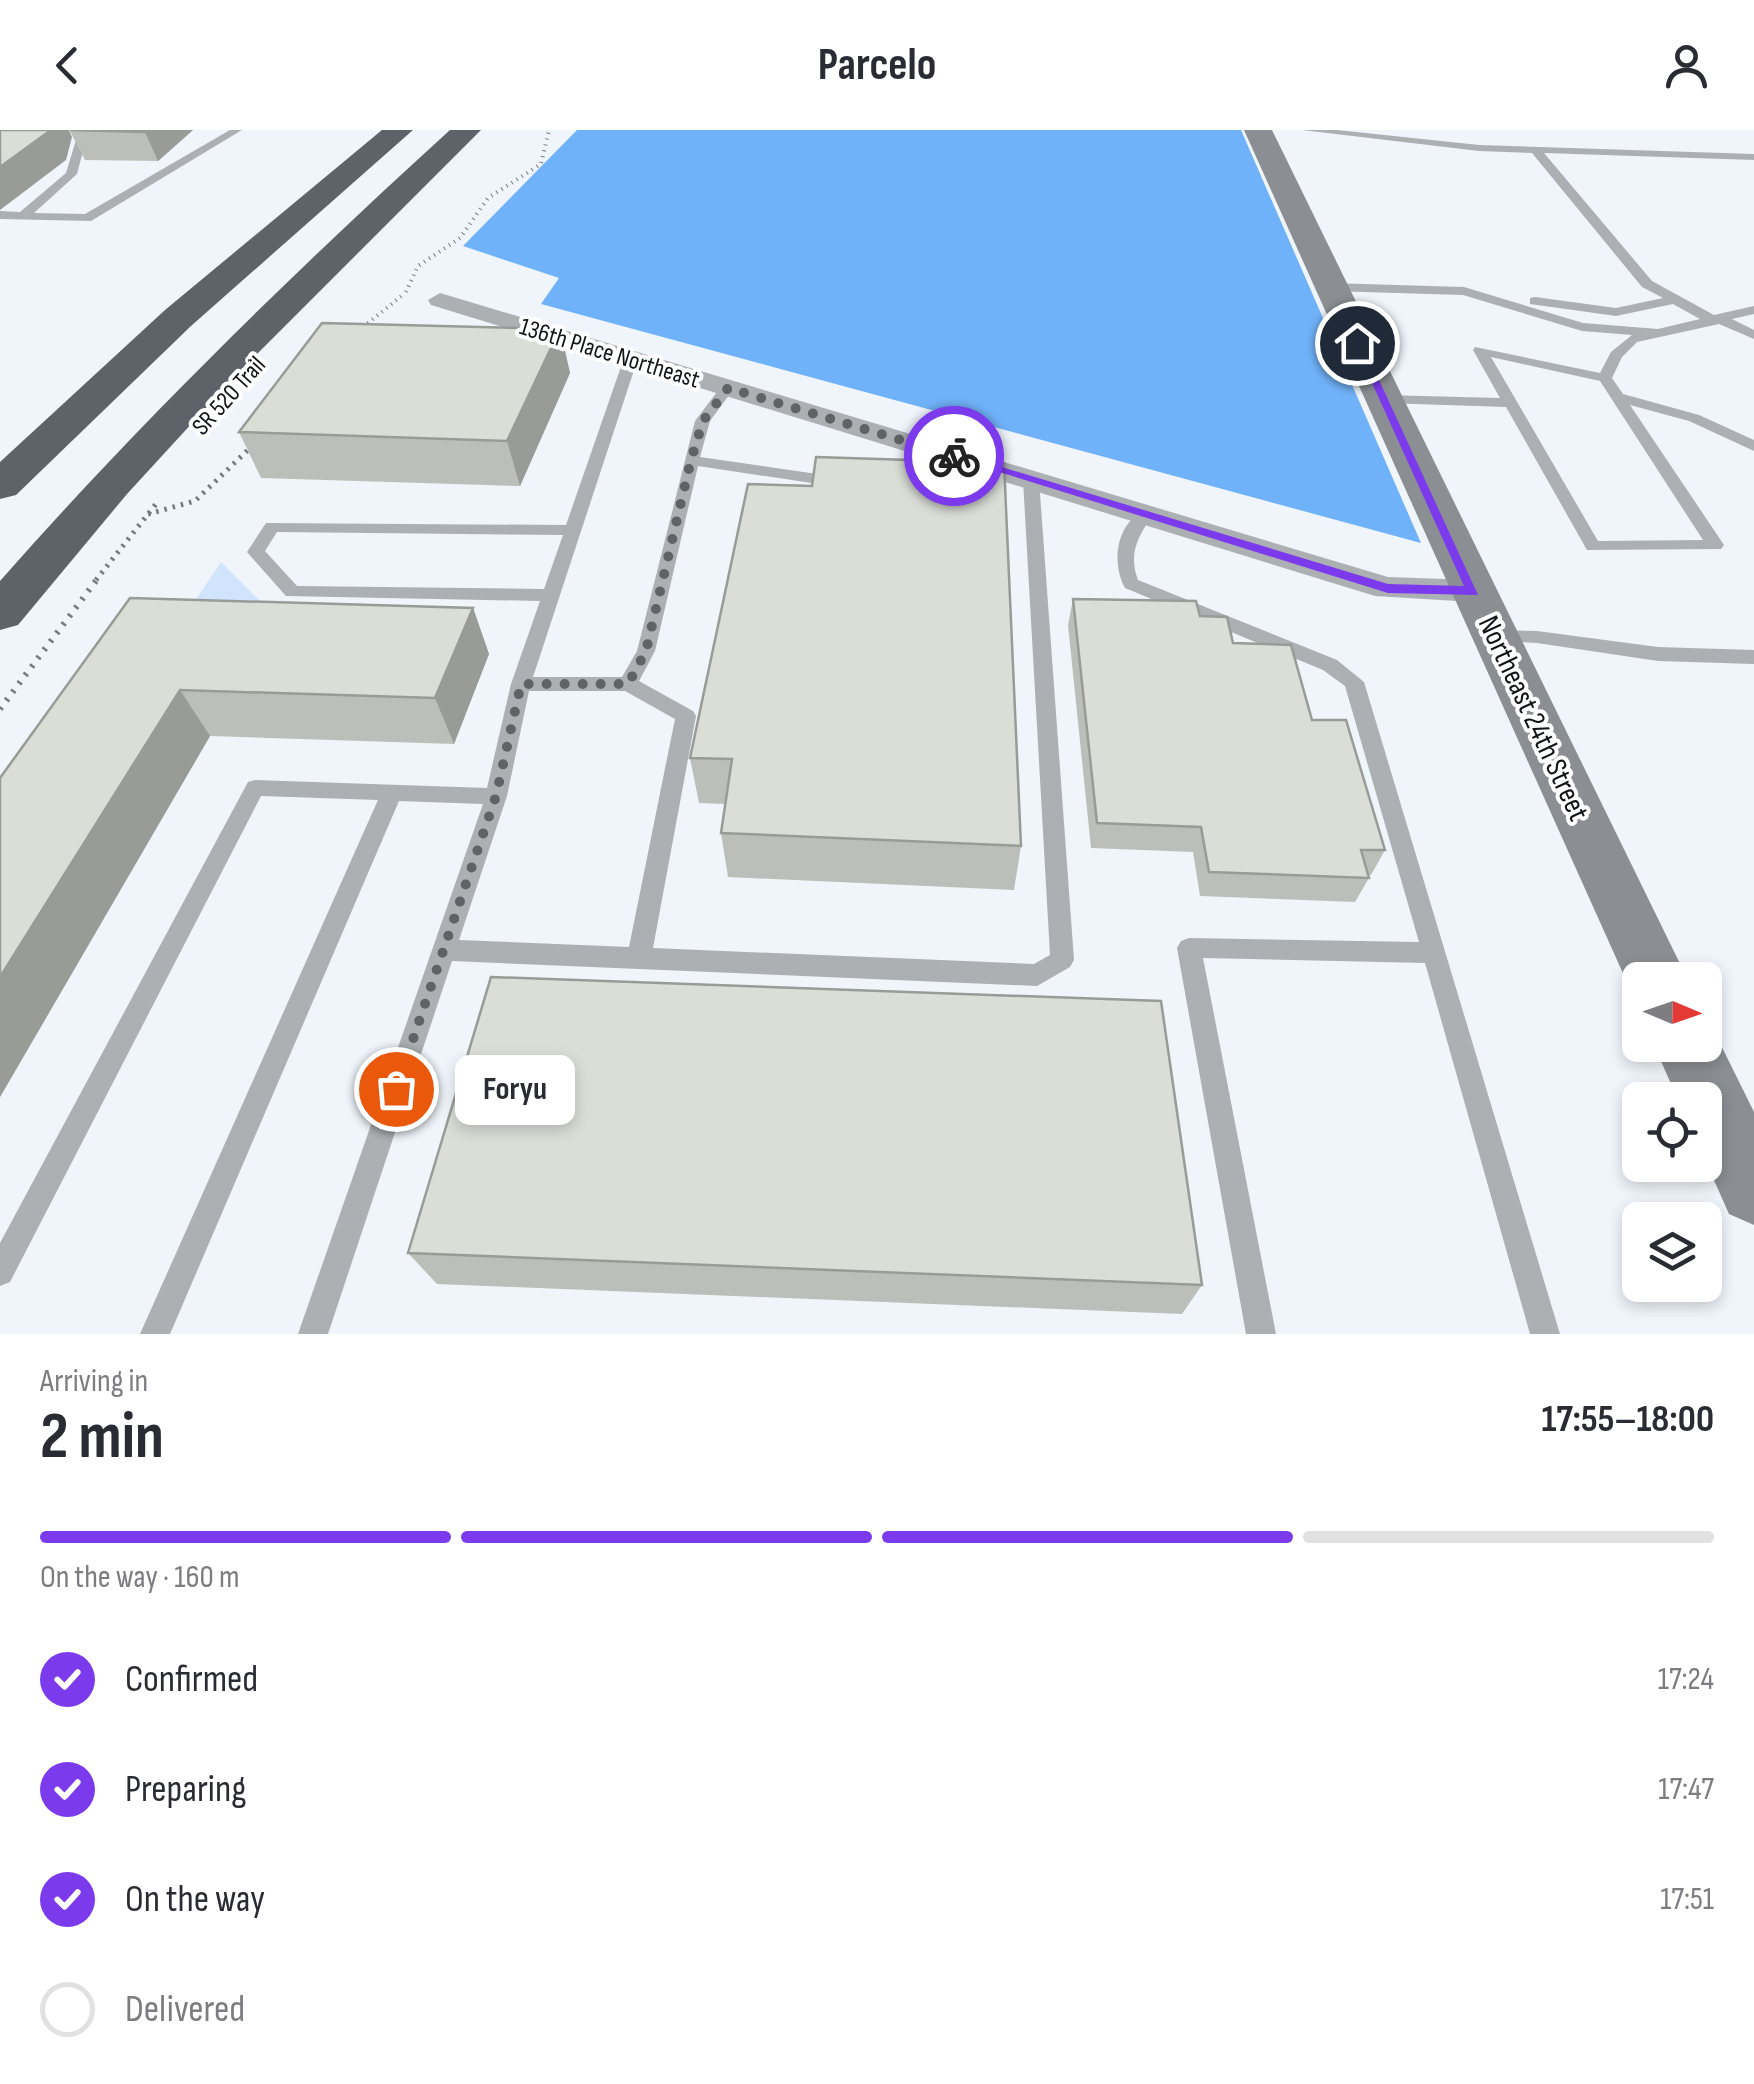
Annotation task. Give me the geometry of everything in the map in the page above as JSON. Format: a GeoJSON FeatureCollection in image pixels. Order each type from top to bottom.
{"type":"FeatureCollection","features":[{"type":"Feature","properties":{"kind":"highway"},"geometry":{"type":"LineString","coordinates":[[0,486],[178,318],[399,130]]}},
{"type":"Feature","properties":{"kind":"highway"},"geometry":{"type":"LineString","coordinates":[[0,612],[96,498],[202,382],[468,130]]}},
{"type":"Feature","properties":{"kind":"street","name":"Northeast 24th Street"},"geometry":{"type":"LineString","coordinates":[[1258,130],[1649,962]]}},
{"type":"Feature","properties":{"kind":"street","name":"136th Place Northeast"},"geometry":{"type":"LineString","coordinates":[[440,300],[1388,588],[1473,591]]}},
{"type":"Feature","properties":{"kind":"street"},"geometry":{"type":"LineString","coordinates":[[1696,1062],[1745,1151]]}},
{"type":"Feature","properties":{"kind":"lane"},"geometry":{"type":"LineString","coordinates":[[0,215],[87,218],[237,130]]}},
{"type":"Feature","properties":{"kind":"lane"},"geometry":{"type":"LineString","coordinates":[[1307,130],[1536,151],[1754,157]]}},
{"type":"Feature","properties":{"kind":"lane"},"geometry":{"type":"LineString","coordinates":[[22,216],[71,174],[86,131],[66,132]]}},
{"type":"Feature","properties":{"kind":"lane"},"geometry":{"type":"LineString","coordinates":[[1536,151],[1648,284],[1671,300],[1754,335]]}},
{"type":"Feature","properties":{"kind":"lane"},"geometry":{"type":"LineString","coordinates":[[1330,287],[1464,291],[1616,312],[1671,300]]}},
{"type":"Feature","properties":{"kind":"lane"},"geometry":{"type":"LineString","coordinates":[[1464,291],[1582,327],[1610,342],[1616,354]]}},
{"type":"Feature","properties":{"kind":"lane"},"geometry":{"type":"LineString","coordinates":[[1605,378],[1616,354],[1632,339],[1754,310]]}},
{"type":"Feature","properties":{"kind":"lane"},"geometry":{"type":"LineString","coordinates":[[1582,327],[1660,334]]}},
{"type":"Feature","properties":{"kind":"lane"},"geometry":{"type":"LineString","coordinates":[[1480,350],[1605,378],[1618,397],[1715,545],[1594,546],[1480,350]]}},
{"type":"Feature","properties":{"kind":"lane"},"geometry":{"type":"LineString","coordinates":[[313,1334],[496,796],[521,684],[632,358]]}},
{"type":"Feature","properties":{"kind":"lane"},"geometry":{"type":"LineString","coordinates":[[628,684],[646,651],[703,421],[728,388]]}},
{"type":"Feature","properties":{"kind":"lane"},"geometry":{"type":"LineString","coordinates":[[1618,397],[1694,418],[1754,446]]}},
{"type":"Feature","properties":{"kind":"lane"},"geometry":{"type":"LineString","coordinates":[[1384,400],[1510,403]]}},
{"type":"Feature","properties":{"kind":"lane"},"geometry":{"type":"LineString","coordinates":[[691,460],[847,483]]}},
{"type":"Feature","properties":{"kind":"lane"},"geometry":{"type":"LineString","coordinates":[[444,950],[1037,974],[1062,960],[1031,480]]}},
{"type":"Feature","properties":{"kind":"lane"},"geometry":{"type":"LineString","coordinates":[[1145,514],[1126,543],[1122,568],[1131,584],[1330,665],[1354,682],[1545,1334]]}},
{"type":"Feature","properties":{"kind":"lane"},"geometry":{"type":"LineString","coordinates":[[549,596],[292,592],[256,552],[272,527],[572,530]]}},
{"type":"Feature","properties":{"kind":"lane"},"geometry":{"type":"LineString","coordinates":[[1495,636],[1537,636],[1658,654],[1754,657]]}},
{"type":"Feature","properties":{"kind":"lane"},"geometry":{"type":"LineString","coordinates":[[521,684],[628,684],[686,716],[639,958]]}},
{"type":"Feature","properties":{"kind":"lane"},"geometry":{"type":"LineString","coordinates":[[0,1272],[255,788],[496,796]]}},
{"type":"Feature","properties":{"kind":"lane"},"geometry":{"type":"LineString","coordinates":[[154,1334],[392,792]]}},
{"type":"Feature","properties":{"kind":"lane"},"geometry":{"type":"LineString","coordinates":[[1261,1334],[1189,948],[1432,953]]}},
{"type":"Feature","properties":{"kind":"path"},"geometry":{"type":"LineString","coordinates":[[406,292],[410,274],[420,263],[463,236],[482,205],[496,191],[542,164],[549,130]]}},
{"type":"Feature","properties":{"kind":"path"},"geometry":{"type":"LineString","coordinates":[[362,328],[406,292],[420,288],[440,300]]}},
{"type":"Feature","properties":{"kind":"path"},"geometry":{"type":"LineString","coordinates":[[148,514],[175,514],[203,500],[256,441]]}},
{"type":"Feature","properties":{"kind":"path"},"geometry":{"type":"LineString","coordinates":[[0,710],[161,499]]}},
{"type":"Feature","properties":{"kind":"shaded area"},"geometry":{"type":"Polygon","coordinates":[[[577,130],[1241,130],[1421,543],[541,304],[559,278],[463,246],[577,130]]]}},
{"type":"Feature","properties":{"kind":"shaded area"},"geometry":{"type":"Polygon","coordinates":[[[221,562],[279,620],[172,635],[221,562]]]}},
{"type":"Feature","properties":{"kind":"building"},"geometry":{"type":"Polygon","coordinates":[[[0,130],[51,130],[0,167],[0,130]]]}},
{"type":"Feature","properties":{"kind":"building"},"geometry":{"type":"Polygon","coordinates":[[[70,130],[147,130],[145,132],[70,130]]]}},
{"type":"Feature","properties":{"kind":"building"},"geometry":{"type":"Polygon","coordinates":[[[322,323],[560,329],[507,441],[239,432],[322,323]]]}},
{"type":"Feature","properties":{"kind":"building"},"geometry":{"type":"Polygon","coordinates":[[[816,457],[1004,463],[1021,846],[721,833],[732,759],[690,758],[748,484],[812,486],[816,457]]]}},
{"type":"Feature","properties":{"kind":"building"},"geometry":{"type":"Polygon","coordinates":[[[130,598],[473,608],[435,698],[180,690],[0,977],[0,778],[130,598]]]}},
{"type":"Feature","properties":{"kind":"building"},"geometry":{"type":"Polygon","coordinates":[[[1073,599],[1196,601],[1200,616],[1227,617],[1233,643],[1291,645],[1312,720],[1346,720],[1385,850],[1361,850],[1369,878],[1209,872],[1201,827],[1097,823],[1073,599]]]}},
{"type":"Feature","properties":{"kind":"building"},"geometry":{"type":"Polygon","coordinates":[[[491,977],[1161,1001],[1202,1285],[408,1253],[491,977]]]}},
{"type":"Feature","properties":{"kind":"way so far"},"geometry":{"type":"LineString","coordinates":[[396,1089],[496,796],[521,684],[628,684],[646,651],[703,421],[728,388],[954,456]]}},
{"type":"Feature","properties":{"kind":"place","name":"Foryu"},"geometry":{"type":"Point","coordinates":[396,1089]}},
{"type":"Feature","properties":{"kind":"route"},"geometry":{"type":"LineString","coordinates":[[954,456],[1388,588],[1473,591],[1357,343]]}}]}
